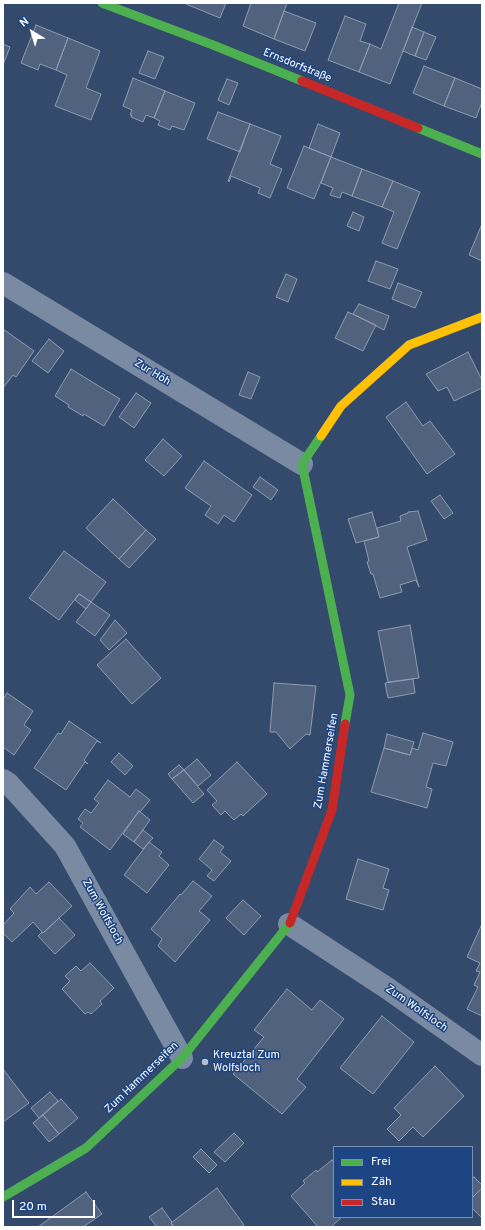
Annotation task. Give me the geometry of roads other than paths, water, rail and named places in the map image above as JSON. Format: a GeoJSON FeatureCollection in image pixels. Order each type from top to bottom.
{"type":"FeatureCollection","features":[{"type":"Feature","properties":{"kind":"street","name":"Ernsdorfstraße"},"geometry":{"type":"LineString","coordinates":[[102,3],[213,45],[482,154]]}},
{"type":"Feature","properties":{"kind":"street","name":"Zur Höh"},"geometry":{"type":"LineString","coordinates":[[3,283],[302,464]]}},
{"type":"Feature","properties":{"kind":"street"},"geometry":{"type":"LineString","coordinates":[[302,464],[341,406],[409,345],[482,317]]}},
{"type":"Feature","properties":{"kind":"street","name":"Zum Hammerseifen"},"geometry":{"type":"LineString","coordinates":[[3,1197],[86,1148],[182,1058],[289,924],[332,810],[350,695],[302,464]]}},
{"type":"Feature","properties":{"kind":"street","name":"Zum Wolfsloch"},"geometry":{"type":"LineString","coordinates":[[3,780],[9,784],[65,846],[182,1058]]}},
{"type":"Feature","properties":{"kind":"street","name":"Zum Wolfsloch"},"geometry":{"type":"LineString","coordinates":[[289,924],[387,988],[482,1056]]}},
{"type":"Feature","properties":{"kind":"place","name":"Kreuztal Zum Wolfsloch"},"geometry":{"type":"Point","coordinates":[205,1062]}}]}
